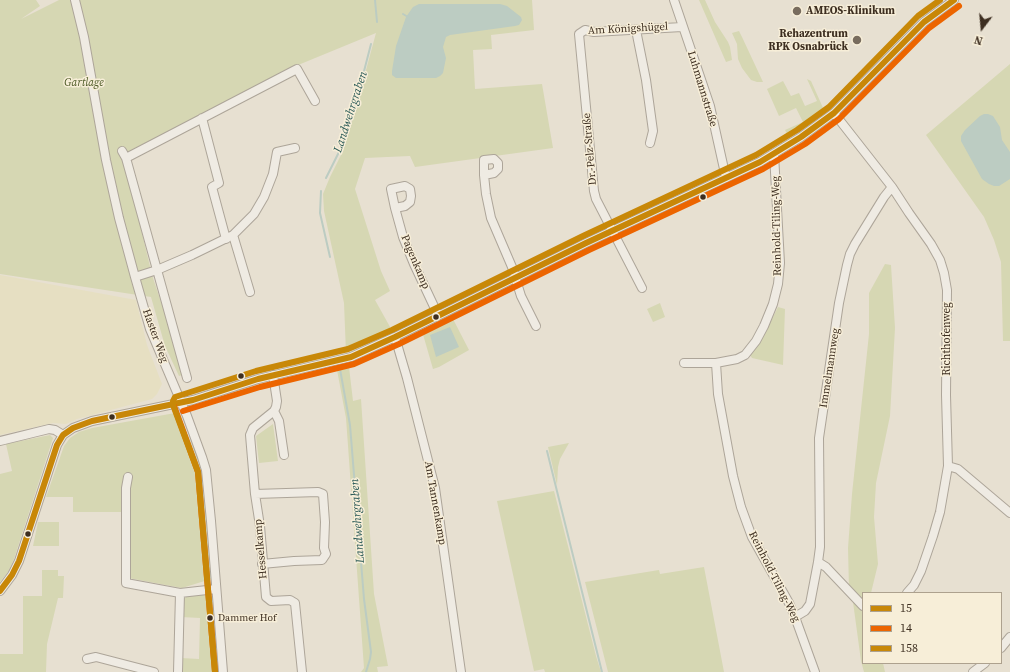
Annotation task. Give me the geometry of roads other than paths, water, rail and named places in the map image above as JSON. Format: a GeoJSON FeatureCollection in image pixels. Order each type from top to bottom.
{"type":"FeatureCollection","features":[{"type":"Feature","properties":{"kind":"street","name":"Haster Weg"},"geometry":{"type":"LineString","coordinates":[[75,0],[84,37],[106,160],[119,218],[135,277],[150,329],[181,403],[206,470],[223,672]]}},
{"type":"Feature","properties":{"kind":"street","name":"Luhmannstraße"},"geometry":{"type":"LineString","coordinates":[[674,0],[710,106],[726,178]]}},
{"type":"Feature","properties":{"kind":"street"},"geometry":{"type":"LineString","coordinates":[[0,591],[12,575],[19,561],[56,445],[63,434],[73,428],[92,421],[181,403],[273,375],[345,358],[395,337],[515,278],[726,178],[774,154],[818,126],[834,113],[924,22],[954,0]]}},
{"type":"Feature","properties":{"kind":"street","name":"Am Königshügel"},"geometry":{"type":"LineString","coordinates":[[582,63],[579,34],[585,30],[594,32],[682,27]]}},
{"type":"Feature","properties":{"kind":"street"},"geometry":{"type":"LineString","coordinates":[[636,30],[646,80],[653,131],[650,143]]}},
{"type":"Feature","properties":{"kind":"street","name":"Dr.-Pelz-Straße"},"geometry":{"type":"LineString","coordinates":[[582,63],[596,199],[614,231],[642,288]]}},
{"type":"Feature","properties":{"kind":"street","name":"Haster Weg"},"geometry":{"type":"LineString","coordinates":[[187,378],[124,155],[202,118],[297,69],[315,101]]}},
{"type":"Feature","properties":{"kind":"street","name":"Richthofenweg"},"geometry":{"type":"LineString","coordinates":[[834,113],[892,187],[931,244],[940,260],[947,290],[946,395],[948,466],[940,512],[933,536],[921,571],[914,585],[908,592]]}},
{"type":"Feature","properties":{"kind":"street"},"geometry":{"type":"LineString","coordinates":[[202,118],[219,183],[212,187],[250,292]]}},
{"type":"Feature","properties":{"kind":"street"},"geometry":{"type":"LineString","coordinates":[[135,277],[156,270],[229,237],[254,214],[264,197],[273,174],[277,152],[295,148]]}},
{"type":"Feature","properties":{"kind":"street","name":"Reinhold-Tiling-Weg"},"geometry":{"type":"LineString","coordinates":[[684,363],[716,363],[737,359],[745,355],[756,341],[764,326],[773,304],[778,284],[780,262],[774,154]]}},
{"type":"Feature","properties":{"kind":"street"},"geometry":{"type":"LineString","coordinates":[[484,175],[491,218],[512,267],[521,296],[536,326]]}},
{"type":"Feature","properties":{"kind":"street","name":"Immelmannweg"},"geometry":{"type":"LineString","coordinates":[[795,617],[805,611],[810,604],[818,562],[820,547],[819,438],[839,303],[850,254],[884,197],[892,187]]}},
{"type":"Feature","properties":{"kind":"street","name":"Pagenkamp"},"geometry":{"type":"LineString","coordinates":[[395,208],[403,237],[438,315]]}},
{"type":"Feature","properties":{"kind":"street","name":"Am Tannenkamp"},"geometry":{"type":"LineString","coordinates":[[395,337],[435,488],[461,672]]}},
{"type":"Feature","properties":{"kind":"street","name":"Reinhold-Tiling-Weg"},"geometry":{"type":"LineString","coordinates":[[716,363],[718,394],[733,476],[741,507],[752,537],[789,603],[815,672]]}},
{"type":"Feature","properties":{"kind":"street"},"geometry":{"type":"LineString","coordinates":[[273,375],[277,401],[274,411],[279,421],[284,455]]}},
{"type":"Feature","properties":{"kind":"street","name":"Hesselkamp"},"geometry":{"type":"LineString","coordinates":[[274,411],[253,428],[250,435],[255,494],[260,526],[262,564],[266,597],[270,601],[290,600],[295,603],[302,672]]}},
{"type":"Feature","properties":{"kind":"street"},"geometry":{"type":"LineString","coordinates":[[0,441],[50,429],[63,434]]}},
{"type":"Feature","properties":{"kind":"street"},"geometry":{"type":"LineString","coordinates":[[948,466],[958,469],[1010,512]]}},
{"type":"Feature","properties":{"kind":"street"},"geometry":{"type":"LineString","coordinates":[[128,477],[126,488],[126,582],[180,593],[216,589]]}},
{"type":"Feature","properties":{"kind":"street"},"geometry":{"type":"LineString","coordinates":[[255,494],[318,492],[323,494],[325,522],[324,548],[326,554],[322,560],[262,564]]}},
{"type":"Feature","properties":{"kind":"street"},"geometry":{"type":"LineString","coordinates":[[818,562],[826,567],[862,606]]}},
{"type":"Feature","properties":{"kind":"street"},"geometry":{"type":"LineString","coordinates":[[178,672],[180,593]]}},
{"type":"Feature","properties":{"kind":"street"},"geometry":{"type":"LineString","coordinates":[[1002,647],[1010,637]]}},
{"type":"Feature","properties":{"kind":"street"},"geometry":{"type":"LineString","coordinates":[[87,659],[96,657],[154,672]]}},
{"type":"Feature","properties":{"kind":"street"},"geometry":{"type":"LineString","coordinates":[[973,672],[984,664]]}},
{"type":"Feature","properties":{"kind":"waterway","name":"Landwehrgraben"},"geometry":{"type":"LineString","coordinates":[[375,0],[377,22]]}},
{"type":"Feature","properties":{"kind":"waterway"},"geometry":{"type":"LineString","coordinates":[[403,14],[408,17]]}},
{"type":"Feature","properties":{"kind":"waterway","name":"Landwehrgraben"},"geometry":{"type":"LineString","coordinates":[[326,178],[340,150],[354,110],[371,44]]}},
{"type":"Feature","properties":{"kind":"waterway","name":"Landwehrgraben"},"geometry":{"type":"LineString","coordinates":[[321,191],[320,213],[330,257]]}},
{"type":"Feature","properties":{"kind":"waterway","name":"Landwehrgraben"},"geometry":{"type":"LineString","coordinates":[[340,369],[350,425],[364,599],[371,652],[366,672]]}},
{"type":"Feature","properties":{"kind":"waterway"},"geometry":{"type":"LineString","coordinates":[[547,451],[602,672]]}},
{"type":"Feature","properties":{"kind":"place","name":"AMEOS-Klinikum"},"geometry":{"type":"Point","coordinates":[797,11]}},
{"type":"Feature","properties":{"kind":"place","name":"Rehazentrum RPK Osnabrück"},"geometry":{"type":"Point","coordinates":[857,40]}},
{"type":"Feature","properties":{"kind":"place","name":"Dammer Hof"},"geometry":{"type":"Point","coordinates":[210,618]}},
{"type":"Feature","properties":{"kind":"park label","name":"Gartlage"},"geometry":{"type":"Point","coordinates":[84,83]}}]}
